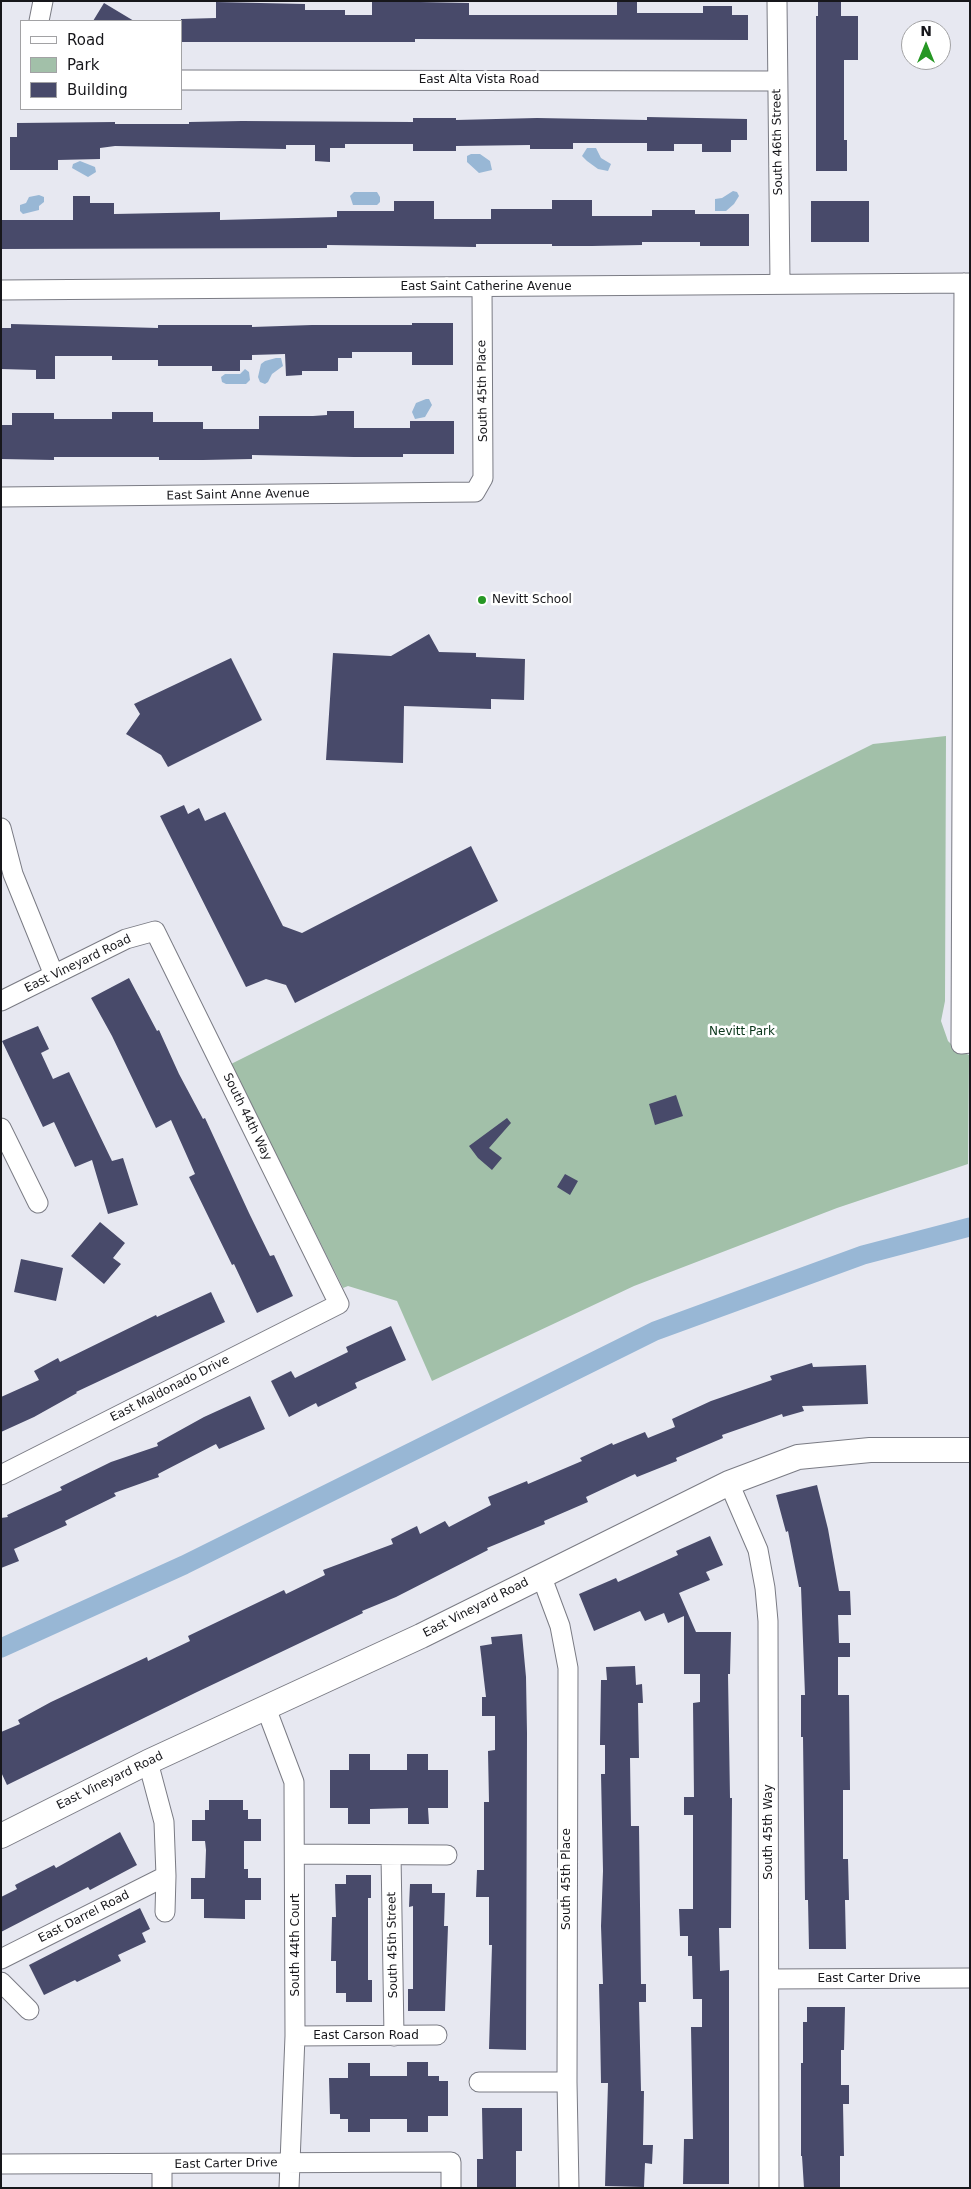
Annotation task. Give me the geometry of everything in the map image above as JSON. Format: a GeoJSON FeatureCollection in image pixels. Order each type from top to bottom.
{"type":"FeatureCollection","features":[{"type":"Feature","properties":{"kind":"street"},"geometry":{"type":"LineString","coordinates":[[39,20],[43,1]]}},
{"type":"Feature","properties":{"kind":"street","name":"South 46th Street"},"geometry":{"type":"LineString","coordinates":[[777,1],[780,284]]}},
{"type":"Feature","properties":{"kind":"street","name":"East Alta Vista Road"},"geometry":{"type":"LineString","coordinates":[[182,80],[778,81]]}},
{"type":"Feature","properties":{"kind":"street"},"geometry":{"type":"LineString","coordinates":[[966,1044],[967,283]]}},
{"type":"Feature","properties":{"kind":"street","name":"East Saint Catherine Avenue"},"geometry":{"type":"LineString","coordinates":[[1,290],[967,283]]}},
{"type":"Feature","properties":{"kind":"street","name":"South 45th Place"},"geometry":{"type":"LineString","coordinates":[[475,492],[484,478],[482,287]]}},
{"type":"Feature","properties":{"kind":"street","name":"East Saint Anne Avenue"},"geometry":{"type":"LineString","coordinates":[[1,497],[475,492]]}},
{"type":"Feature","properties":{"kind":"street"},"geometry":{"type":"LineString","coordinates":[[1,828],[13,874],[54,975]]}},
{"type":"Feature","properties":{"kind":"street","name":"East Vineyard Road"},"geometry":{"type":"LineString","coordinates":[[1,1002],[126,939],[155,931]]}},
{"type":"Feature","properties":{"kind":"street","name":"South 44th Way"},"geometry":{"type":"LineString","coordinates":[[155,931],[339,1304]]}},
{"type":"Feature","properties":{"kind":"street"},"geometry":{"type":"LineString","coordinates":[[1,1128],[38,1203]]}},
{"type":"Feature","properties":{"kind":"street","name":"East Maldonado Drive"},"geometry":{"type":"LineString","coordinates":[[1,1475],[339,1304]]}},
{"type":"Feature","properties":{"kind":"street","name":"East Vineyard Road"},"geometry":{"type":"LineString","coordinates":[[1,1836],[148,1762],[422,1636],[541,1575],[730,1483],[798,1457],[870,1450],[970,1450]]}},
{"type":"Feature","properties":{"kind":"street","name":"South 45th Way"},"geometry":{"type":"LineString","coordinates":[[730,1483],[758,1550],[765,1588],[768,1621],[770,2188]]}},
{"type":"Feature","properties":{"kind":"street","name":"South 45th Place"},"geometry":{"type":"LineString","coordinates":[[541,1575],[560,1626],[568,1668],[567,2082],[569,2188]]}},
{"type":"Feature","properties":{"kind":"street","name":"South 44th Court"},"geometry":{"type":"LineString","coordinates":[[266,1708],[294,1782],[296,1854],[295,2036],[289,2188]]}},
{"type":"Feature","properties":{"kind":"street"},"geometry":{"type":"LineString","coordinates":[[148,1762],[164,1822],[166,1876],[164,1912]]}},
{"type":"Feature","properties":{"kind":"street"},"geometry":{"type":"LineString","coordinates":[[296,1854],[447,1855]]}},
{"type":"Feature","properties":{"kind":"street","name":"South 45th Street"},"geometry":{"type":"LineString","coordinates":[[391,1854],[394,2036]]}},
{"type":"Feature","properties":{"kind":"street","name":"East Darrel Road"},"geometry":{"type":"LineString","coordinates":[[1,1959],[166,1876]]}},
{"type":"Feature","properties":{"kind":"street","name":"East Carter Drive"},"geometry":{"type":"LineString","coordinates":[[769,1979],[970,1978]]}},
{"type":"Feature","properties":{"kind":"street"},"geometry":{"type":"LineString","coordinates":[[1,1982],[28,2010]]}},
{"type":"Feature","properties":{"kind":"street","name":"East Carson Road"},"geometry":{"type":"LineString","coordinates":[[295,2036],[437,2035]]}},
{"type":"Feature","properties":{"kind":"street"},"geometry":{"type":"LineString","coordinates":[[479,2082],[567,2082]]}},
{"type":"Feature","properties":{"kind":"street","name":"East Carter Drive"},"geometry":{"type":"LineString","coordinates":[[1,2164],[451,2162],[451,2188]]}},
{"type":"Feature","properties":{"kind":"street"},"geometry":{"type":"LineString","coordinates":[[162,2164],[162,2188]]}},
{"type":"Feature","properties":{"kind":"green space","name":"Nevitt Park"},"geometry":{"type":"Polygon","coordinates":[[[946,736],[945,1001],[941,1021],[948,1041],[956,1049],[969,1055],[968,1164],[837,1208],[634,1286],[432,1381],[397,1301],[348,1286],[343,1288],[231,1064],[873,744],[946,736]]]}},
{"type":"Feature","properties":{"kind":"water"},"geometry":{"type":"Polygon","coordinates":[[[587,148],[596,148],[601,158],[611,164],[608,171],[598,169],[582,156],[587,148]]]}},
{"type":"Feature","properties":{"kind":"water"},"geometry":{"type":"Polygon","coordinates":[[[480,154],[490,161],[492,170],[479,173],[467,162],[467,156],[480,154]]]}},
{"type":"Feature","properties":{"kind":"water"},"geometry":{"type":"Polygon","coordinates":[[[80,161],[95,167],[96,172],[88,177],[72,168],[73,164],[80,161]]]}},
{"type":"Feature","properties":{"kind":"water"},"geometry":{"type":"Polygon","coordinates":[[[733,191],[737,192],[739,196],[734,204],[726,211],[715,211],[715,199],[722,198],[733,191]]]}},
{"type":"Feature","properties":{"kind":"water"},"geometry":{"type":"Polygon","coordinates":[[[354,192],[377,192],[380,202],[377,205],[353,205],[350,196],[354,192]]]}},
{"type":"Feature","properties":{"kind":"water"},"geometry":{"type":"Polygon","coordinates":[[[39,195],[44,197],[44,202],[39,206],[39,210],[23,214],[20,211],[20,205],[26,203],[29,197],[39,195]]]}},
{"type":"Feature","properties":{"kind":"water"},"geometry":{"type":"Polygon","coordinates":[[[281,358],[283,366],[272,374],[268,382],[265,384],[260,382],[258,377],[261,364],[281,358]]]}},
{"type":"Feature","properties":{"kind":"water"},"geometry":{"type":"Polygon","coordinates":[[[245,369],[249,372],[250,380],[246,384],[226,384],[222,382],[221,377],[225,374],[240,374],[245,369]]]}},
{"type":"Feature","properties":{"kind":"water"},"geometry":{"type":"Polygon","coordinates":[[[429,399],[432,405],[425,417],[415,419],[412,412],[416,403],[429,399]]]}},
{"type":"Feature","properties":{"kind":"building"},"geometry":{"type":"Polygon","coordinates":[[[372,1],[469,3],[469,15],[617,15],[617,2],[637,2],[637,13],[703,13],[703,6],[732,6],[732,15],[748,15],[748,40],[415,39],[415,42],[182,42],[181,19],[216,18],[216,2],[305,4],[305,10],[345,10],[345,15],[372,15],[372,1]]]}},
{"type":"Feature","properties":{"kind":"building"},"geometry":{"type":"Polygon","coordinates":[[[818,1],[841,1],[841,16],[858,16],[858,60],[844,60],[844,140],[847,140],[847,171],[816,171],[816,16],[818,16],[818,1]]]}},
{"type":"Feature","properties":{"kind":"building"},"geometry":{"type":"Polygon","coordinates":[[[104,3],[132,20],[94,20],[104,3]]]}},
{"type":"Feature","properties":{"kind":"building"},"geometry":{"type":"Polygon","coordinates":[[[647,117],[747,119],[747,140],[731,140],[731,152],[702,152],[702,144],[674,144],[674,151],[647,151],[647,143],[573,143],[573,149],[530,149],[530,145],[456,146],[456,151],[413,151],[413,144],[345,144],[345,148],[330,148],[330,162],[315,161],[315,145],[286,145],[286,149],[115,146],[100,148],[100,159],[58,160],[58,170],[10,170],[10,137],[17,137],[17,123],[413,122],[413,118],[456,118],[456,120],[537,118],[647,120],[647,117]]]}},
{"type":"Feature","properties":{"kind":"building"},"geometry":{"type":"Polygon","coordinates":[[[73,196],[90,196],[90,203],[114,203],[114,214],[220,212],[220,220],[337,217],[337,211],[394,211],[394,201],[434,201],[434,219],[491,219],[491,209],[552,209],[552,200],[592,200],[592,216],[652,216],[652,210],[695,210],[695,214],[749,214],[749,246],[700,246],[700,242],[642,242],[642,245],[592,246],[476,244],[476,247],[327,245],[327,248],[1,249],[1,220],[73,220],[73,196]]]}},
{"type":"Feature","properties":{"kind":"building"},"geometry":{"type":"Polygon","coordinates":[[[811,201],[869,201],[869,242],[811,242],[811,201]]]}},
{"type":"Feature","properties":{"kind":"building"},"geometry":{"type":"Polygon","coordinates":[[[412,323],[453,323],[453,365],[412,365],[412,352],[352,352],[352,358],[338,358],[338,371],[302,371],[302,375],[286,376],[285,354],[252,355],[252,360],[240,360],[240,371],[212,371],[212,366],[158,366],[158,360],[112,360],[112,356],[55,356],[55,379],[36,379],[36,370],[1,369],[1,328],[11,328],[11,324],[158,328],[158,325],[252,325],[252,327],[412,325],[412,323]]]}},
{"type":"Feature","properties":{"kind":"building"},"geometry":{"type":"Polygon","coordinates":[[[327,411],[354,411],[354,428],[410,428],[410,421],[454,421],[454,454],[403,454],[403,457],[252,455],[252,459],[203,460],[159,460],[159,457],[54,457],[54,460],[1,459],[1,425],[12,425],[12,413],[54,413],[54,419],[112,419],[112,412],[153,412],[153,422],[203,422],[203,429],[259,429],[259,416],[327,415],[327,411]]]}},
{"type":"Feature","properties":{"kind":"building"},"geometry":{"type":"Polygon","coordinates":[[[429,634],[439,652],[476,653],[476,657],[525,659],[524,700],[491,699],[491,709],[404,706],[403,763],[326,760],[333,653],[391,656],[429,634]]]}},
{"type":"Feature","properties":{"kind":"building"},"geometry":{"type":"Polygon","coordinates":[[[231,658],[262,720],[168,767],[161,755],[126,734],[140,714],[134,704],[231,658]]]}},
{"type":"Feature","properties":{"kind":"building"},"geometry":{"type":"Polygon","coordinates":[[[184,805],[188,814],[199,808],[205,821],[225,812],[283,926],[302,933],[471,846],[498,901],[295,1003],[286,985],[266,979],[246,987],[160,816],[184,805]]]}},
{"type":"Feature","properties":{"kind":"building"},"geometry":{"type":"Polygon","coordinates":[[[129,978],[157,1031],[159,1030],[179,1074],[203,1119],[205,1118],[270,1256],[274,1255],[293,1296],[257,1313],[189,1177],[195,1174],[171,1120],[156,1128],[112,1036],[91,998],[129,978]]]}},
{"type":"Feature","properties":{"kind":"building"},"geometry":{"type":"Polygon","coordinates":[[[38,1026],[49,1049],[41,1053],[53,1079],[69,1072],[112,1161],[123,1158],[138,1205],[108,1214],[92,1160],[75,1167],[54,1122],[43,1127],[2,1041],[38,1026]]]}},
{"type":"Feature","properties":{"kind":"building"},"geometry":{"type":"Polygon","coordinates":[[[676,1095],[683,1116],[655,1125],[649,1104],[676,1095]]]}},
{"type":"Feature","properties":{"kind":"building"},"geometry":{"type":"Polygon","coordinates":[[[507,1118],[511,1123],[489,1148],[502,1158],[492,1170],[478,1158],[469,1146],[507,1118]]]}},
{"type":"Feature","properties":{"kind":"building"},"geometry":{"type":"Polygon","coordinates":[[[565,1174],[578,1181],[570,1195],[557,1187],[565,1174]]]}},
{"type":"Feature","properties":{"kind":"building"},"geometry":{"type":"Polygon","coordinates":[[[100,1222],[125,1243],[113,1258],[121,1264],[104,1284],[71,1256],[100,1222]]]}},
{"type":"Feature","properties":{"kind":"building"},"geometry":{"type":"Polygon","coordinates":[[[21,1259],[63,1268],[56,1301],[14,1292],[21,1259]]]}},
{"type":"Feature","properties":{"kind":"building"},"geometry":{"type":"Polygon","coordinates":[[[211,1292],[225,1322],[76,1392],[34,1417],[1,1432],[1,1397],[39,1380],[34,1371],[58,1358],[60,1362],[156,1315],[157,1317],[211,1292]]]}},
{"type":"Feature","properties":{"kind":"building"},"geometry":{"type":"Polygon","coordinates":[[[391,1326],[406,1360],[355,1383],[357,1388],[318,1407],[316,1403],[289,1417],[271,1381],[291,1371],[295,1378],[348,1352],[346,1347],[391,1326]]]}},
{"type":"Feature","properties":{"kind":"building"},"geometry":{"type":"Polygon","coordinates":[[[812,1363],[813,1367],[866,1365],[868,1404],[802,1406],[804,1411],[783,1417],[782,1414],[722,1435],[723,1438],[676,1458],[677,1461],[637,1477],[635,1474],[586,1497],[588,1502],[544,1521],[545,1524],[487,1548],[488,1550],[396,1597],[362,1611],[363,1613],[7,1785],[1,1772],[1,1732],[20,1724],[18,1720],[51,1702],[147,1657],[148,1661],[190,1641],[188,1636],[284,1590],[286,1594],[325,1575],[323,1570],[393,1544],[391,1539],[417,1526],[420,1534],[445,1521],[449,1527],[491,1505],[488,1497],[527,1481],[528,1484],[582,1461],[580,1458],[612,1443],[613,1445],[645,1432],[648,1438],[675,1427],[672,1419],[711,1401],[772,1380],[770,1376],[812,1363]]]}},
{"type":"Feature","properties":{"kind":"building"},"geometry":{"type":"Polygon","coordinates":[[[250,1396],[265,1429],[219,1449],[216,1444],[158,1474],[159,1477],[114,1493],[116,1496],[65,1521],[67,1525],[14,1549],[19,1561],[1,1568],[1,1518],[8,1517],[7,1515],[62,1490],[60,1487],[111,1462],[158,1446],[157,1443],[204,1417],[250,1396]]]}},
{"type":"Feature","properties":{"kind":"building"},"geometry":{"type":"Polygon","coordinates":[[[817,1485],[828,1529],[839,1591],[850,1591],[851,1615],[838,1615],[839,1643],[850,1643],[850,1657],[838,1657],[838,1695],[849,1695],[850,1790],[843,1790],[843,1859],[848,1859],[849,1900],[845,1900],[846,1949],[809,1949],[808,1900],[805,1900],[803,1737],[801,1737],[801,1695],[805,1695],[801,1587],[799,1587],[788,1531],[786,1532],[776,1495],[817,1485]]]}},
{"type":"Feature","properties":{"kind":"building"},"geometry":{"type":"Polygon","coordinates":[[[710,1536],[723,1565],[706,1572],[710,1580],[679,1593],[696,1632],[731,1632],[730,1674],[728,1674],[730,1798],[732,1798],[731,1928],[719,1928],[720,1971],[729,1970],[729,2184],[683,2184],[684,2139],[693,2139],[691,2027],[702,2027],[702,1999],[693,1999],[692,1956],[688,1956],[688,1936],[680,1936],[679,1909],[693,1909],[693,1815],[684,1815],[684,1797],[694,1797],[693,1703],[700,1702],[700,1674],[684,1674],[684,1616],[668,1623],[664,1613],[645,1621],[640,1611],[594,1631],[579,1594],[616,1578],[618,1582],[678,1555],[676,1551],[710,1536]]]}},
{"type":"Feature","properties":{"kind":"building"},"geometry":{"type":"Polygon","coordinates":[[[522,1634],[526,1677],[527,1733],[526,2050],[489,2049],[492,1945],[489,1945],[489,1897],[476,1897],[477,1870],[484,1870],[484,1802],[489,1802],[488,1751],[495,1750],[495,1716],[482,1716],[482,1697],[486,1697],[480,1646],[492,1644],[491,1637],[522,1634]]]}},
{"type":"Feature","properties":{"kind":"building"},"geometry":{"type":"Polygon","coordinates":[[[635,1666],[636,1685],[642,1684],[643,1703],[638,1703],[639,1758],[630,1758],[631,1826],[639,1826],[641,1984],[646,1984],[646,2002],[639,2002],[641,2091],[644,2091],[643,2145],[653,2145],[652,2164],[645,2163],[644,2187],[605,2186],[608,2083],[601,2083],[599,1984],[603,1984],[601,1774],[605,1774],[605,1745],[600,1745],[601,1680],[607,1680],[606,1667],[635,1666]]]}},
{"type":"Feature","properties":{"kind":"building"},"geometry":{"type":"Polygon","coordinates":[[[349,1754],[370,1754],[370,1770],[407,1770],[407,1754],[428,1754],[428,1770],[448,1770],[448,1808],[428,1808],[429,1824],[408,1824],[408,1808],[370,1809],[370,1824],[348,1824],[348,1808],[330,1808],[330,1770],[349,1770],[349,1754]]]}},
{"type":"Feature","properties":{"kind":"building"},"geometry":{"type":"Polygon","coordinates":[[[209,1800],[243,1800],[243,1810],[248,1810],[248,1819],[261,1819],[261,1841],[244,1841],[244,1869],[248,1869],[248,1878],[261,1878],[261,1900],[245,1900],[245,1919],[204,1918],[204,1899],[191,1899],[191,1878],[205,1878],[206,1850],[205,1841],[192,1841],[192,1820],[205,1820],[205,1810],[209,1810],[209,1800]]]}},
{"type":"Feature","properties":{"kind":"building"},"geometry":{"type":"Polygon","coordinates":[[[120,1832],[137,1865],[90,1890],[88,1887],[1,1932],[1,1897],[17,1889],[15,1885],[54,1865],[56,1868],[120,1832]]]}},
{"type":"Feature","properties":{"kind":"building"},"geometry":{"type":"Polygon","coordinates":[[[346,1875],[371,1875],[371,1898],[368,1898],[368,1980],[372,1980],[372,2002],[346,2002],[346,1993],[336,1993],[336,1961],[331,1961],[332,1917],[336,1917],[335,1884],[346,1884],[346,1875]]]}},
{"type":"Feature","properties":{"kind":"building"},"geometry":{"type":"Polygon","coordinates":[[[410,1884],[432,1884],[432,1893],[445,1893],[444,1926],[448,1926],[445,2011],[408,2011],[408,1989],[413,1989],[413,1906],[409,1907],[410,1884]]]}},
{"type":"Feature","properties":{"kind":"building"},"geometry":{"type":"Polygon","coordinates":[[[140,1908],[150,1929],[142,1933],[146,1942],[118,1955],[121,1961],[44,1995],[29,1965],[140,1908]]]}},
{"type":"Feature","properties":{"kind":"building"},"geometry":{"type":"Polygon","coordinates":[[[807,2007],[845,2007],[844,2050],[841,2050],[841,2085],[849,2085],[849,2104],[843,2104],[844,2156],[840,2156],[840,2188],[804,2188],[801,2156],[801,2063],[803,2063],[803,2022],[807,2022],[807,2007]]]}},
{"type":"Feature","properties":{"kind":"building"},"geometry":{"type":"Polygon","coordinates":[[[407,2062],[428,2062],[428,2076],[439,2076],[439,2081],[448,2081],[448,2116],[428,2116],[428,2132],[407,2132],[407,2119],[370,2119],[370,2132],[348,2132],[348,2119],[340,2119],[340,2114],[330,2114],[329,2078],[348,2078],[348,2063],[370,2063],[370,2076],[407,2076],[407,2062]]]}},
{"type":"Feature","properties":{"kind":"building"},"geometry":{"type":"Polygon","coordinates":[[[482,2108],[522,2108],[522,2151],[516,2151],[516,2188],[477,2188],[477,2159],[483,2159],[482,2108]]]}},
{"type":"Feature","properties":{"kind":"waterway"},"geometry":{"type":"LineString","coordinates":[[1,1648],[184,1565],[655,1331],[863,1255],[970,1227]]}},
{"type":"Feature","properties":{"kind":"place","name":"Nevitt School"},"geometry":{"type":"Point","coordinates":[482,600]}}]}
